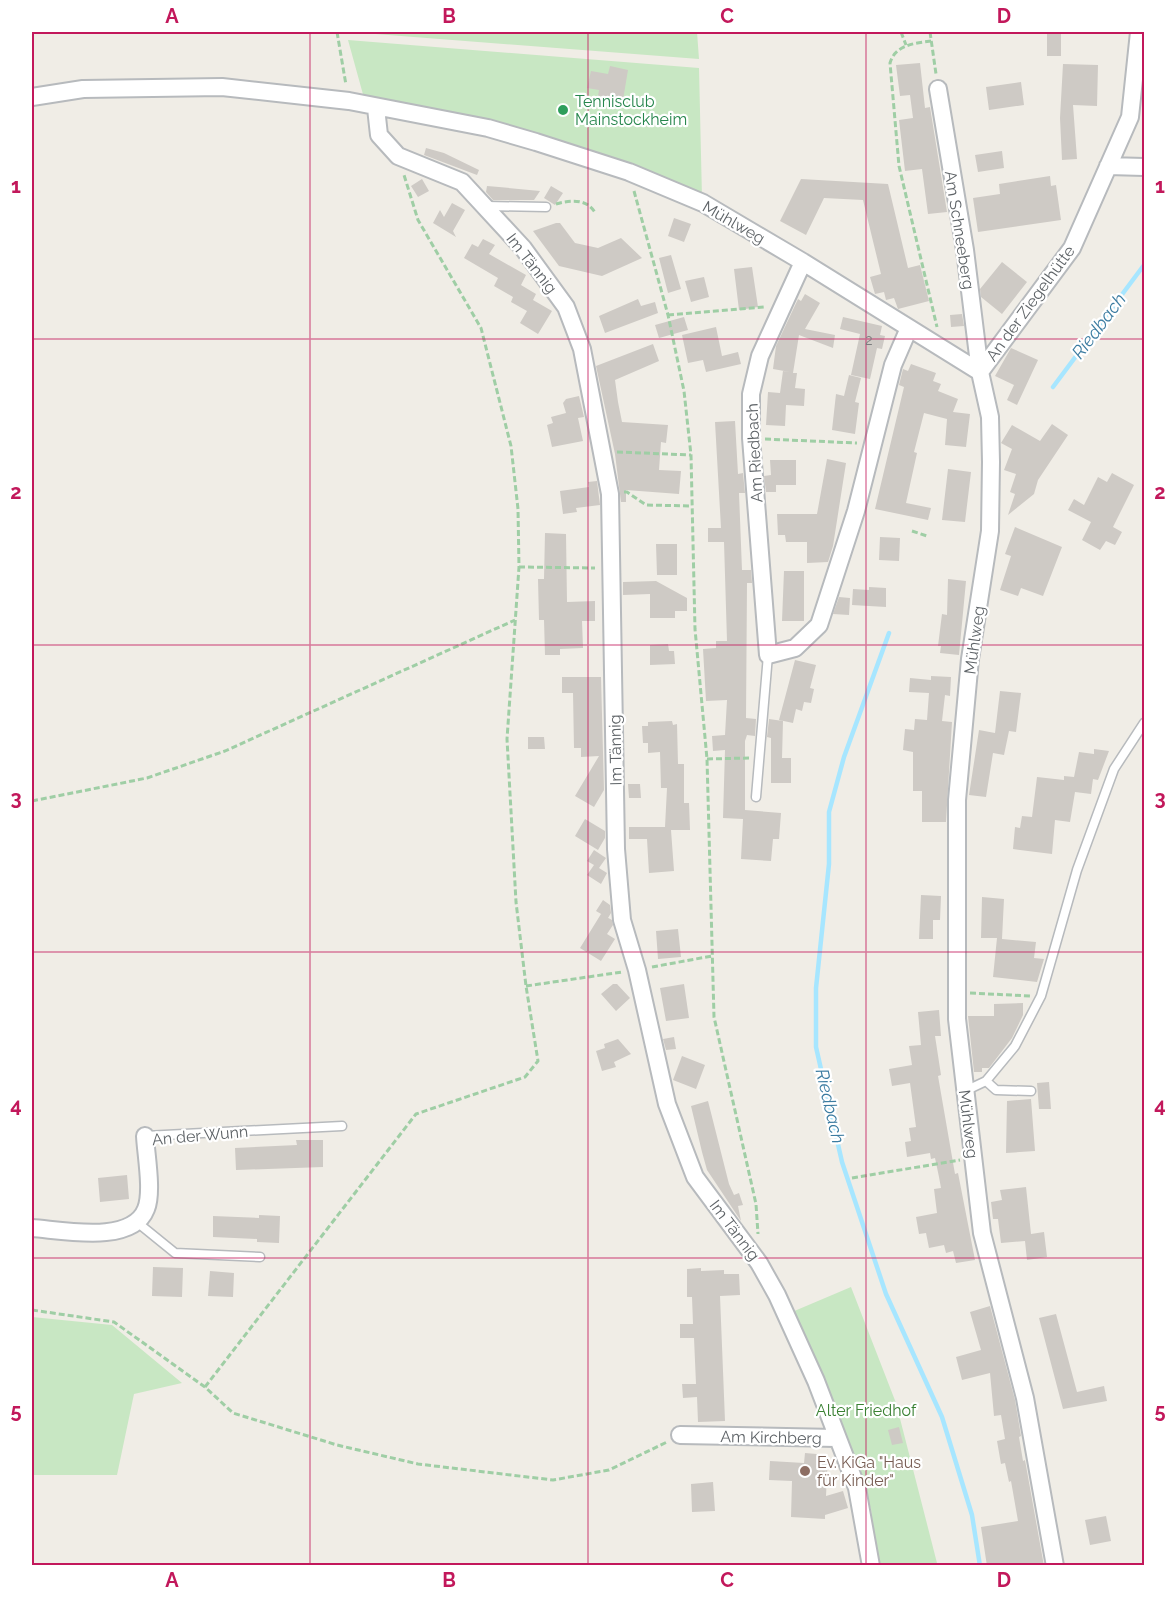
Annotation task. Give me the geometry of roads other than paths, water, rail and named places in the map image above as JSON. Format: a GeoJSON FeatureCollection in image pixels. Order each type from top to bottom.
{"type":"FeatureCollection","features":[{"type":"Feature","properties":{"kind":"street","name":"An der Ziegelhütte"},"geometry":{"type":"LineString","coordinates":[[980,372],[1072,248],[1130,117],[1139,32]]}},
{"type":"Feature","properties":{"kind":"street","name":"Mühlweg"},"geometry":{"type":"LineString","coordinates":[[32,97],[83,89],[222,87],[349,101],[488,128],[629,172],[703,203],[980,372],[990,417],[990,531],[970,659],[957,800],[957,1019],[982,1233],[1024,1398],[1055,1566]]}},
{"type":"Feature","properties":{"kind":"street","name":"Am Schneeberg"},"geometry":{"type":"LineString","coordinates":[[938,89],[965,250],[980,372]]}},
{"type":"Feature","properties":{"kind":"street","name":"Im Tännig"},"geometry":{"type":"LineString","coordinates":[[376,108],[379,135],[398,156],[462,182],[523,248],[566,307],[587,369],[610,494],[616,849],[622,920],[637,970],[667,1104],[695,1177],[759,1263],[777,1295],[816,1381],[836,1438]]}},
{"type":"Feature","properties":{"kind":"street"},"geometry":{"type":"LineString","coordinates":[[1108,166],[1144,167]]}},
{"type":"Feature","properties":{"kind":"street","name":"Am Riedbach"},"geometry":{"type":"LineString","coordinates":[[768,655],[751,438],[751,394],[760,356],[803,262]]}},
{"type":"Feature","properties":{"kind":"street"},"geometry":{"type":"LineString","coordinates":[[768,655],[795,648],[819,625],[856,511],[892,365],[909,328]]}},
{"type":"Feature","properties":{"kind":"street","name":"An der Wunn"},"geometry":{"type":"LineString","coordinates":[[138,1223],[147,1208],[149,1193],[145,1136]]}},
{"type":"Feature","properties":{"kind":"street"},"geometry":{"type":"LineString","coordinates":[[32,1228],[107,1233],[138,1223]]}},
{"type":"Feature","properties":{"kind":"street","name":"Am Kirchberg"},"geometry":{"type":"LineString","coordinates":[[680,1435],[836,1438],[857,1488],[872,1566]]}},
{"type":"Feature","properties":{"kind":"lane"},"geometry":{"type":"LineString","coordinates":[[484,206],[546,207]]}},
{"type":"Feature","properties":{"kind":"lane","name":"Am Riedbach"},"geometry":{"type":"LineString","coordinates":[[756,797],[768,655]]}},
{"type":"Feature","properties":{"kind":"lane"},"geometry":{"type":"LineString","coordinates":[[965,1092],[986,1081],[1015,1046],[1041,996],[1077,870],[1114,769],[1144,723]]}},
{"type":"Feature","properties":{"kind":"lane"},"geometry":{"type":"LineString","coordinates":[[986,1081],[996,1090],[1031,1091]]}},
{"type":"Feature","properties":{"kind":"lane","name":"An der Wunn"},"geometry":{"type":"LineString","coordinates":[[145,1136],[342,1126]]}},
{"type":"Feature","properties":{"kind":"lane"},"geometry":{"type":"LineString","coordinates":[[138,1223],[175,1253],[260,1257]]}},
{"type":"Feature","properties":{"kind":"waterway","name":"Riedbach"},"geometry":{"type":"LineString","coordinates":[[1053,387],[1144,265]]}},
{"type":"Feature","properties":{"kind":"waterway","name":"Riedbach"},"geometry":{"type":"LineString","coordinates":[[889,633],[844,757],[829,812],[829,864],[816,988],[816,1047],[842,1162],[886,1294],[942,1417],[972,1515],[980,1566]]}},
{"type":"Feature","properties":{"kind":"place","name":"Tennisclub Mainstockheim"},"geometry":{"type":"Point","coordinates":[563,110]}},
{"type":"Feature","properties":{"kind":"place","name":"Ev. KiGa \"Haus für Kinder\""},"geometry":{"type":"Point","coordinates":[805,1471]}},
{"type":"Feature","properties":{"kind":"park label","name":"Alter Friedhof"},"geometry":{"type":"Point","coordinates":[866,1410]}}]}
